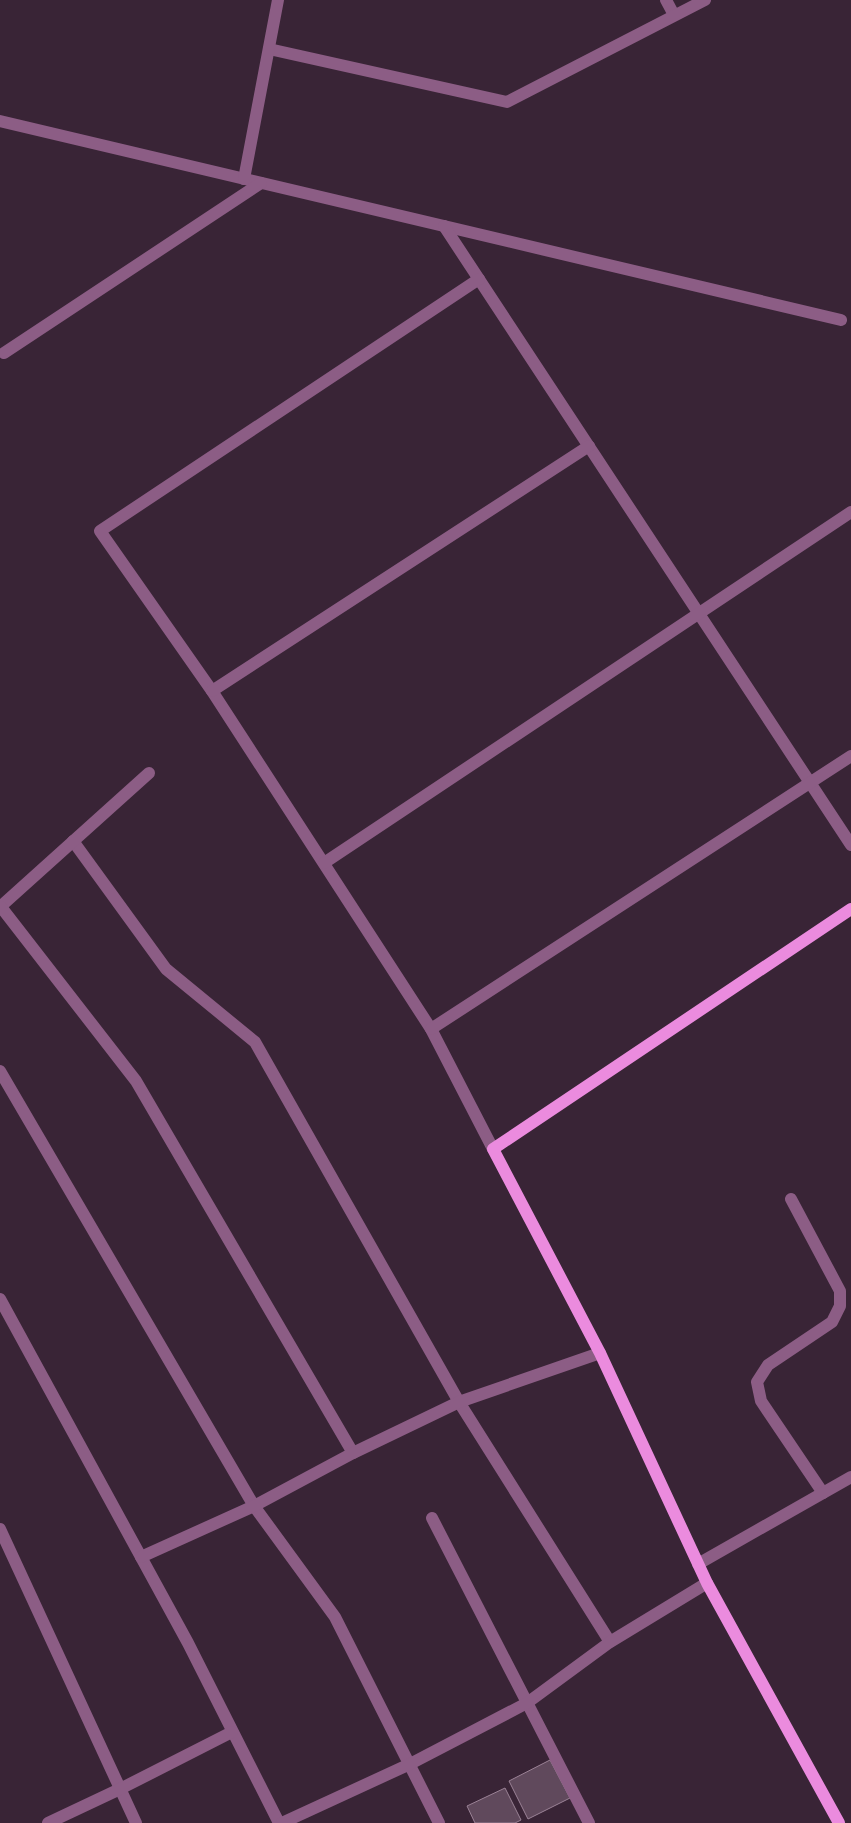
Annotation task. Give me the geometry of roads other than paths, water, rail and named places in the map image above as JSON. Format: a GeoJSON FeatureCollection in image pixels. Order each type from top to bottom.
{"type":"FeatureCollection","features":[{"type":"Feature","properties":{"kind":"main road"},"geometry":{"type":"LineString","coordinates":[[839,1823],[707,1583],[600,1353],[493,1149],[851,909]]}},
{"type":"Feature","properties":{"kind":"street"},"geometry":{"type":"LineString","coordinates":[[244,179],[278,0]]}},
{"type":"Feature","properties":{"kind":"street"},"geometry":{"type":"LineString","coordinates":[[666,0],[674,16]]}},
{"type":"Feature","properties":{"kind":"street"},"geometry":{"type":"LineString","coordinates":[[269,49],[507,102],[704,0]]}},
{"type":"Feature","properties":{"kind":"street"},"geometry":{"type":"LineString","coordinates":[[0,121],[841,320]]}},
{"type":"Feature","properties":{"kind":"street"},"geometry":{"type":"LineString","coordinates":[[4,353],[261,184]]}},
{"type":"Feature","properties":{"kind":"street"},"geometry":{"type":"LineString","coordinates":[[444,226],[851,845]]}},
{"type":"Feature","properties":{"kind":"street"},"geometry":{"type":"LineString","coordinates":[[479,279],[100,531],[212,691],[431,1029],[493,1149]]}},
{"type":"Feature","properties":{"kind":"street"},"geometry":{"type":"LineString","coordinates":[[212,691],[588,446]]}},
{"type":"Feature","properties":{"kind":"street"},"geometry":{"type":"LineString","coordinates":[[324,864],[851,512]]}},
{"type":"Feature","properties":{"kind":"street"},"geometry":{"type":"LineString","coordinates":[[431,1029],[851,756]]}},
{"type":"Feature","properties":{"kind":"street"},"geometry":{"type":"LineString","coordinates":[[149,773],[0,907],[136,1081],[354,1453]]}},
{"type":"Feature","properties":{"kind":"street"},"geometry":{"type":"LineString","coordinates":[[74,841],[166,969],[255,1042],[459,1402],[610,1642]]}},
{"type":"Feature","properties":{"kind":"street"},"geometry":{"type":"LineString","coordinates":[[0,1071],[254,1506],[335,1618],[439,1823]]}},
{"type":"Feature","properties":{"kind":"street"},"geometry":{"type":"LineString","coordinates":[[791,1199],[840,1291],[840,1306],[832,1322],[768,1365],[756,1382],[761,1401],[823,1493]]}},
{"type":"Feature","properties":{"kind":"street"},"geometry":{"type":"LineString","coordinates":[[0,1298],[188,1643],[280,1823],[410,1764],[527,1702],[610,1642],[707,1583]]}},
{"type":"Feature","properties":{"kind":"street"},"geometry":{"type":"LineString","coordinates":[[141,1557],[254,1506],[354,1453],[459,1402],[600,1353]]}},
{"type":"Feature","properties":{"kind":"street"},"geometry":{"type":"LineString","coordinates":[[698,1564],[851,1477]]}},
{"type":"Feature","properties":{"kind":"street"},"geometry":{"type":"LineString","coordinates":[[432,1518],[589,1823]]}},
{"type":"Feature","properties":{"kind":"street"},"geometry":{"type":"LineString","coordinates":[[0,1529],[136,1823]]}},
{"type":"Feature","properties":{"kind":"street"},"geometry":{"type":"LineString","coordinates":[[48,1823],[120,1790],[232,1732]]}}]}
